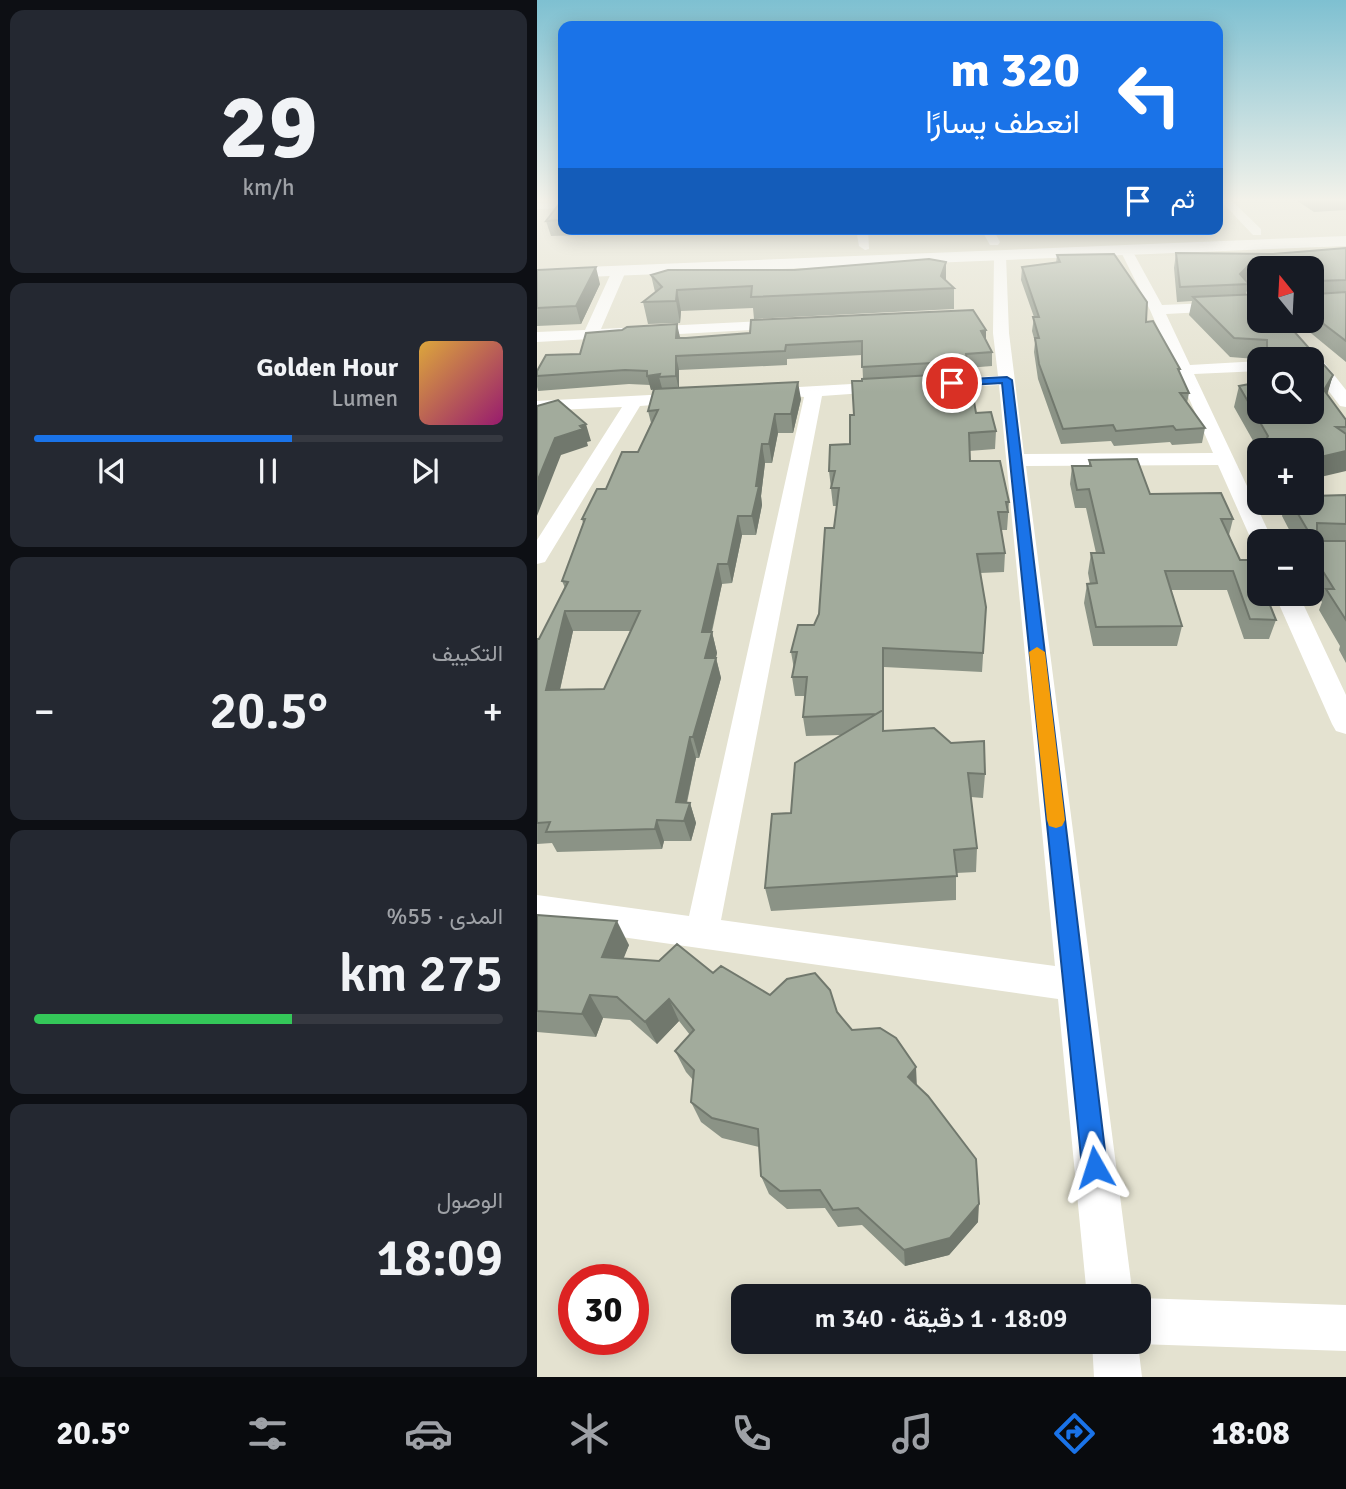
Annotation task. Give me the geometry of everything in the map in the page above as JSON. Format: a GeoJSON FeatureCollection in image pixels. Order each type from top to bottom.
{"type":"FeatureCollection","features":[{"type":"Feature","properties":{"kind":"street"},"geometry":{"type":"LineString","coordinates":[[537,274],[709,264]]}},
{"type":"Feature","properties":{"kind":"street"},"geometry":{"type":"LineString","coordinates":[[994,264],[994,314],[1007,380],[1108,1284]]}},
{"type":"Feature","properties":{"kind":"street"},"geometry":{"type":"LineString","coordinates":[[1133,264],[1157,310],[1257,529]]}},
{"type":"Feature","properties":{"kind":"street"},"geometry":{"type":"LineString","coordinates":[[591,334],[619,271]]}},
{"type":"Feature","properties":{"kind":"street"},"geometry":{"type":"LineString","coordinates":[[1157,310],[1247,306]]}},
{"type":"Feature","properties":{"kind":"street"},"geometry":{"type":"LineString","coordinates":[[537,337],[796,324]]}},
{"type":"Feature","properties":{"kind":"street"},"geometry":{"type":"LineString","coordinates":[[1324,364],[1336,363]]}},
{"type":"Feature","properties":{"kind":"street"},"geometry":{"type":"LineString","coordinates":[[1184,370],[1247,367]]}},
{"type":"Feature","properties":{"kind":"street"},"geometry":{"type":"LineString","coordinates":[[1324,375],[1346,402]]}},
{"type":"Feature","properties":{"kind":"street"},"geometry":{"type":"LineString","coordinates":[[786,392],[1007,380]]}},
{"type":"Feature","properties":{"kind":"street"},"geometry":{"type":"LineString","coordinates":[[702,933],[814,391]]}},
{"type":"Feature","properties":{"kind":"street"},"geometry":{"type":"LineString","coordinates":[[537,406],[703,397]]}},
{"type":"Feature","properties":{"kind":"street"},"geometry":{"type":"LineString","coordinates":[[537,557],[634,401]]}},
{"type":"Feature","properties":{"kind":"street"},"geometry":{"type":"LineString","coordinates":[[1016,460],[1225,459]]}},
{"type":"Feature","properties":{"kind":"street"},"geometry":{"type":"LineString","coordinates":[[537,512],[566,510]]}},
{"type":"Feature","properties":{"kind":"street"},"geometry":{"type":"LineString","coordinates":[[1292,606],[1346,724]]}},
{"type":"Feature","properties":{"kind":"street"},"geometry":{"type":"LineString","coordinates":[[537,909],[1074,985]]}},
{"type":"Feature","properties":{"kind":"street"},"geometry":{"type":"LineString","coordinates":[[1151,1321],[1346,1328]]}},
{"type":"Feature","properties":{"kind":"street"},"geometry":{"type":"LineString","coordinates":[[1116,1354],[1118,1377]]}},
{"type":"Feature","properties":{"kind":"building"},"geometry":{"type":"Polygon","coordinates":[[[864,264],[945,264],[941,276],[954,288],[751,297],[752,286],[677,290],[676,301],[643,302],[662,287],[651,275],[668,270],[794,270],[864,264]]]}},
{"type":"Feature","properties":{"kind":"building"},"geometry":{"type":"Polygon","coordinates":[[[1043,264],[1121,264],[1147,302],[1146,322],[1153,321],[1180,369],[1189,393],[1180,393],[1205,428],[1176,430],[1173,426],[1116,431],[1113,425],[1063,429],[1039,364],[1035,338],[1039,338],[1033,317],[1039,317],[1022,267],[1043,264]]]}},
{"type":"Feature","properties":{"kind":"building"},"geometry":{"type":"Polygon","coordinates":[[[1177,264],[1247,264],[1240,274],[1247,284],[1180,287],[1177,264]]]}},
{"type":"Feature","properties":{"kind":"building"},"geometry":{"type":"Polygon","coordinates":[[[1325,264],[1346,264],[1346,280],[1325,281],[1325,264]]]}},
{"type":"Feature","properties":{"kind":"building"},"geometry":{"type":"Polygon","coordinates":[[[596,267],[576,306],[537,308],[537,270],[596,267]]]}},
{"type":"Feature","properties":{"kind":"building"},"geometry":{"type":"Polygon","coordinates":[[[1346,292],[1346,341],[1325,325],[1325,293],[1346,292]]]}},
{"type":"Feature","properties":{"kind":"building"},"geometry":{"type":"Polygon","coordinates":[[[1247,295],[1247,333],[1296,333],[1308,347],[1267,347],[1267,340],[1234,338],[1193,297],[1247,295]]]}},
{"type":"Feature","properties":{"kind":"building"},"geometry":{"type":"Polygon","coordinates":[[[973,310],[986,330],[981,331],[992,352],[966,354],[967,361],[862,367],[862,341],[786,345],[785,351],[676,356],[676,376],[647,376],[647,371],[625,370],[537,376],[546,355],[580,354],[586,333],[677,324],[676,338],[686,338],[750,333],[751,320],[973,310]]]}},
{"type":"Feature","properties":{"kind":"building"},"geometry":{"type":"Polygon","coordinates":[[[1324,365],[1333,375],[1324,390],[1324,365]]]}},
{"type":"Feature","properties":{"kind":"building"},"geometry":{"type":"Polygon","coordinates":[[[969,373],[976,413],[991,412],[996,431],[969,433],[970,461],[1000,461],[1009,502],[1006,502],[1008,512],[998,512],[1005,553],[977,554],[986,607],[983,653],[883,648],[883,710],[876,714],[803,717],[807,677],[792,677],[797,652],[791,652],[798,625],[814,625],[819,614],[825,528],[834,528],[839,488],[831,488],[835,471],[829,471],[830,445],[850,444],[850,415],[854,415],[852,381],[969,373]]]}},
{"type":"Feature","properties":{"kind":"building"},"geometry":{"type":"Polygon","coordinates":[[[798,382],[791,414],[775,414],[769,444],[762,444],[756,486],[759,486],[752,516],[738,516],[728,564],[718,564],[702,632],[712,632],[705,658],[716,658],[693,737],[690,737],[676,802],[690,803],[684,821],[657,820],[655,829],[546,832],[550,822],[537,823],[537,639],[568,582],[562,581],[585,519],[582,519],[597,489],[606,489],[622,452],[638,452],[658,410],[648,411],[654,389],[798,382]],[[565,611],[546,690],[604,689],[640,611],[565,611]]]}},
{"type":"Feature","properties":{"kind":"building"},"geometry":{"type":"Polygon","coordinates":[[[1247,384],[1247,400],[1239,386],[1247,384]]]}},
{"type":"Feature","properties":{"kind":"building"},"geometry":{"type":"Polygon","coordinates":[[[1324,390],[1346,420],[1346,427],[1336,427],[1346,434],[1346,451],[1324,456],[1324,438],[1267,438],[1261,424],[1324,424],[1324,390]]]}},
{"type":"Feature","properties":{"kind":"building"},"geometry":{"type":"Polygon","coordinates":[[[558,400],[586,424],[580,426],[583,429],[555,438],[537,482],[537,406],[558,400]]]}},
{"type":"Feature","properties":{"kind":"building"},"geometry":{"type":"Polygon","coordinates":[[[1137,459],[1150,494],[1221,493],[1233,519],[1221,519],[1240,560],[1247,560],[1247,606],[1270,606],[1276,620],[1250,619],[1233,571],[1165,571],[1182,626],[1096,627],[1087,584],[1097,583],[1091,553],[1104,553],[1089,489],[1077,490],[1072,466],[1091,466],[1089,460],[1137,459]]]}},
{"type":"Feature","properties":{"kind":"building"},"geometry":{"type":"Polygon","coordinates":[[[1346,495],[1346,524],[1317,523],[1317,529],[1307,529],[1299,515],[1324,515],[1324,496],[1346,495]]]}},
{"type":"Feature","properties":{"kind":"building"},"geometry":{"type":"Polygon","coordinates":[[[1324,541],[1346,541],[1346,620],[1326,589],[1334,589],[1324,573],[1324,541]]]}},
{"type":"Feature","properties":{"kind":"building"},"geometry":{"type":"Polygon","coordinates":[[[883,710],[883,731],[934,728],[951,743],[984,741],[985,774],[968,773],[977,848],[954,850],[957,876],[765,888],[772,814],[791,813],[795,763],[883,710]]]}},
{"type":"Feature","properties":{"kind":"building"},"geometry":{"type":"Polygon","coordinates":[[[537,915],[617,921],[602,957],[659,961],[677,944],[713,973],[721,966],[770,995],[787,979],[815,973],[830,990],[837,1012],[852,1030],[880,1028],[896,1038],[916,1067],[908,1077],[928,1096],[976,1159],[979,1204],[950,1238],[904,1250],[858,1208],[833,1210],[820,1190],[780,1191],[761,1176],[758,1129],[712,1118],[691,1102],[694,1070],[675,1051],[694,1030],[669,999],[645,1022],[617,997],[590,995],[582,1014],[537,1011],[537,915]]]}},
{"type":"Feature","properties":{"kind":"slow traffic"},"geometry":{"type":"LineString","coordinates":[[1037,652],[1056,820]]}},
{"type":"Feature","properties":{"kind":"route"},"geometry":{"type":"LineString","coordinates":[[952,383],[1007,380],[1095,1167]]}}]}
